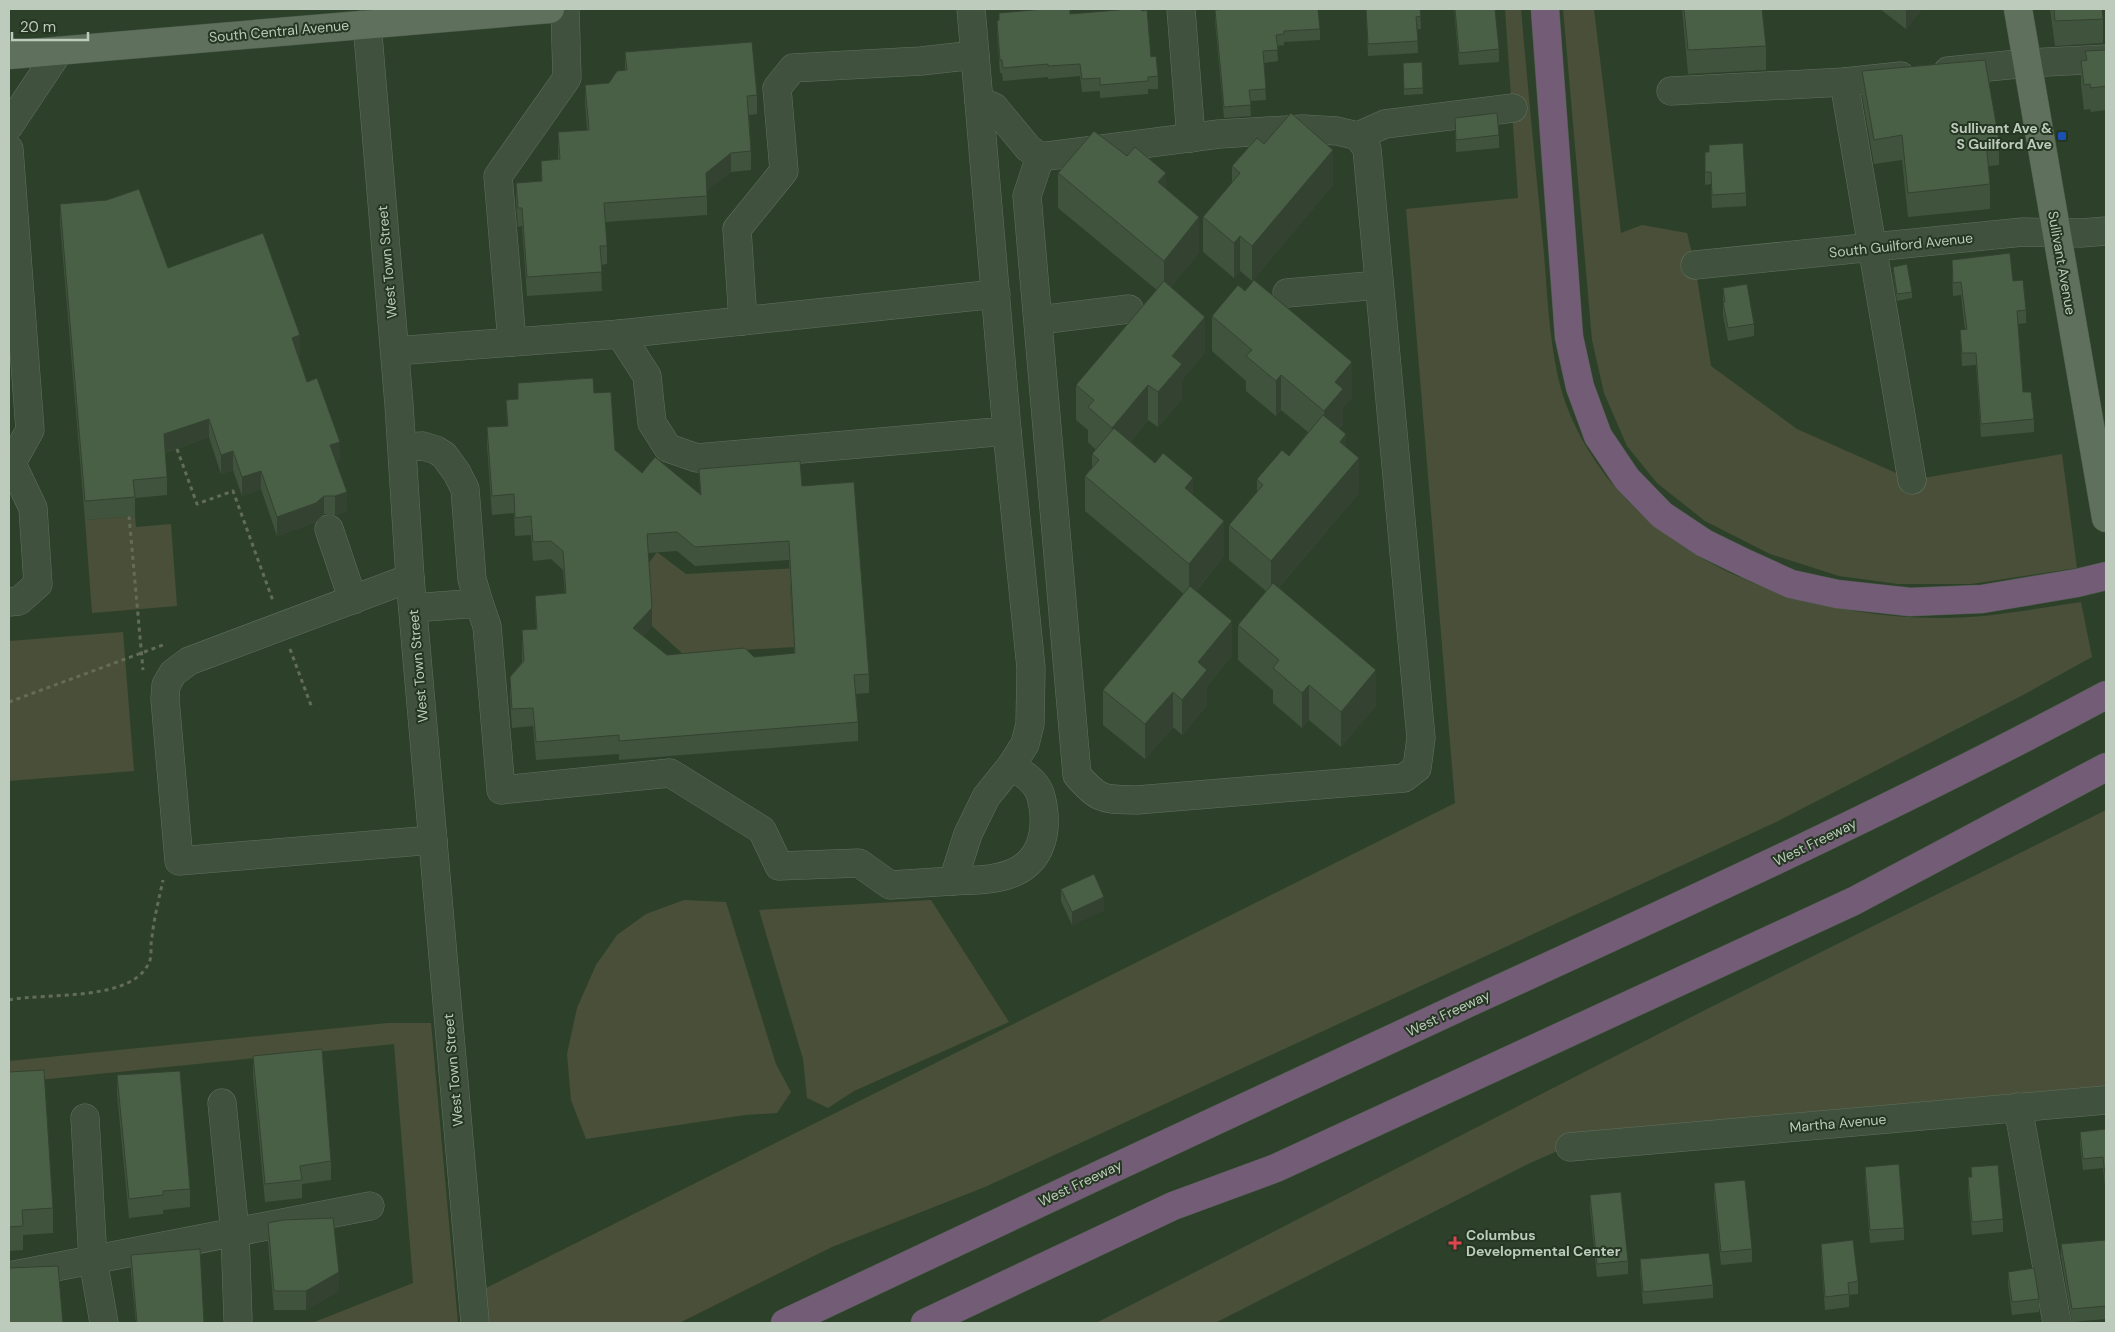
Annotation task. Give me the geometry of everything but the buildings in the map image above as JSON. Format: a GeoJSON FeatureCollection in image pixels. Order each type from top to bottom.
{"type":"FeatureCollection","features":[{"type":"Feature","properties":{"kind":"highway"},"geometry":{"type":"LineString","coordinates":[[1545,9],[1569,337],[1580,387],[1598,436],[1627,479],[1662,515],[1704,543],[1792,584],[1837,594],[1910,602],[1982,599],[2077,583],[2106,576]]}},
{"type":"Feature","properties":{"kind":"highway","name":"West Freeway"},"geometry":{"type":"LineString","coordinates":[[785,1323],[1127,1161],[1783,858],[2023,740],[2106,695]]}},
{"type":"Feature","properties":{"kind":"highway"},"geometry":{"type":"LineString","coordinates":[[925,1323],[1173,1206],[1276,1168],[1845,905],[2106,768]]}},
{"type":"Feature","properties":{"kind":"main road","name":"South Central Avenue"},"geometry":{"type":"LineString","coordinates":[[9,55],[366,16],[550,9]]}},
{"type":"Feature","properties":{"kind":"main road","name":"Sullivant Avenue"},"geometry":{"type":"LineString","coordinates":[[2018,9],[2106,518]]}},
{"type":"Feature","properties":{"kind":"street"},"geometry":{"type":"LineString","coordinates":[[512,342],[498,176],[567,78],[565,9]]}},
{"type":"Feature","properties":{"kind":"street"},"geometry":{"type":"LineString","coordinates":[[953,881],[968,834],[988,792],[1011,766],[1025,744],[1030,724],[1031,668],[971,9]]}},
{"type":"Feature","properties":{"kind":"street"},"geometry":{"type":"LineString","coordinates":[[1181,9],[1191,138]]}},
{"type":"Feature","properties":{"kind":"street","name":"West Town Street"},"geometry":{"type":"LineString","coordinates":[[366,16],[402,447],[412,608],[475,1323]]}},
{"type":"Feature","properties":{"kind":"street"},"geometry":{"type":"LineString","coordinates":[[9,126],[59,51]]}},
{"type":"Feature","properties":{"kind":"street"},"geometry":{"type":"LineString","coordinates":[[743,321],[737,229],[784,171],[778,88],[793,68],[921,61],[975,55]]}},
{"type":"Feature","properties":{"kind":"street"},"geometry":{"type":"LineString","coordinates":[[1671,91],[1844,82],[2028,63],[2106,59]]}},
{"type":"Feature","properties":{"kind":"street"},"geometry":{"type":"LineString","coordinates":[[1844,82],[1912,480]]}},
{"type":"Feature","properties":{"kind":"street"},"geometry":{"type":"LineString","coordinates":[[979,101],[994,107],[1028,148],[1040,157],[1219,134],[1303,130],[1337,131],[1358,136],[1385,124],[1513,108]]}},
{"type":"Feature","properties":{"kind":"street"},"geometry":{"type":"LineString","coordinates":[[1040,157],[1027,196],[1077,776],[1089,789],[1105,799],[1138,800],[1404,778],[1417,768],[1421,738],[1367,149],[1358,136]]}},
{"type":"Feature","properties":{"kind":"street"},"geometry":{"type":"LineString","coordinates":[[9,149],[30,430],[11,466],[33,508],[38,584],[19,601],[9,602]]}},
{"type":"Feature","properties":{"kind":"street","name":"South Guilford Avenue"},"geometry":{"type":"LineString","coordinates":[[1695,265],[2023,232],[2106,231]]}},
{"type":"Feature","properties":{"kind":"street"},"geometry":{"type":"LineString","coordinates":[[1287,293],[1379,285]]}},
{"type":"Feature","properties":{"kind":"street"},"geometry":{"type":"LineString","coordinates":[[394,351],[620,334],[996,294]]}},
{"type":"Feature","properties":{"kind":"street"},"geometry":{"type":"LineString","coordinates":[[1038,320],[1129,309]]}},
{"type":"Feature","properties":{"kind":"street"},"geometry":{"type":"LineString","coordinates":[[620,334],[647,376],[652,423],[668,448],[697,458],[1008,431]]}},
{"type":"Feature","properties":{"kind":"street"},"geometry":{"type":"LineString","coordinates":[[402,447],[423,446],[436,450],[444,456],[457,473],[465,489],[472,579],[488,626],[501,790],[670,773],[762,830],[779,866],[859,863],[890,885],[1000,878],[1018,871],[1035,856],[1044,839],[1045,819],[1040,791],[1030,778],[1011,766]]}},
{"type":"Feature","properties":{"kind":"street"},"geometry":{"type":"LineString","coordinates":[[329,529],[353,600]]}},
{"type":"Feature","properties":{"kind":"street"},"geometry":{"type":"LineString","coordinates":[[410,578],[189,661],[173,673],[166,685],[165,699],[179,861],[433,840]]}},
{"type":"Feature","properties":{"kind":"street"},"geometry":{"type":"LineString","coordinates":[[412,608],[479,603]]}},
{"type":"Feature","properties":{"kind":"street","name":"Martha Avenue"},"geometry":{"type":"LineString","coordinates":[[1570,1147],[2106,1100]]}},
{"type":"Feature","properties":{"kind":"street"},"geometry":{"type":"LineString","coordinates":[[222,1103],[235,1233],[238,1319]]}},
{"type":"Feature","properties":{"kind":"street"},"geometry":{"type":"LineString","coordinates":[[2018,1107],[2056,1323]]}},
{"type":"Feature","properties":{"kind":"street"},"geometry":{"type":"LineString","coordinates":[[85,1118],[93,1260],[104,1323]]}},
{"type":"Feature","properties":{"kind":"street"},"geometry":{"type":"LineString","coordinates":[[9,1276],[370,1206]]}},
{"type":"Feature","properties":{"kind":"path"},"geometry":{"type":"LineString","coordinates":[[177,449],[197,504],[233,491],[312,708]]}},
{"type":"Feature","properties":{"kind":"path"},"geometry":{"type":"LineString","coordinates":[[129,516],[144,673]]}},
{"type":"Feature","properties":{"kind":"path"},"geometry":{"type":"LineString","coordinates":[[9,702],[168,643]]}},
{"type":"Feature","properties":{"kind":"path"},"geometry":{"type":"LineString","coordinates":[[9,1000],[92,993],[113,990],[126,985],[141,972],[150,960],[155,917],[163,879]]}},
{"type":"Feature","properties":{"kind":"green space"},"geometry":{"type":"Polygon","coordinates":[[[1505,9],[1521,9],[1553,351],[1561,389],[1567,407],[1593,458],[1628,501],[1670,538],[1718,567],[1770,589],[1825,605],[1881,615],[1954,618],[2009,613],[2081,602],[2092,657],[2023,695],[1774,823],[985,1187],[832,1247],[679,1323],[488,1323],[484,1289],[1455,803],[1406,209],[1518,198],[1505,9]]]}},
{"type":"Feature","properties":{"kind":"green space"},"geometry":{"type":"Polygon","coordinates":[[[1563,9],[1594,9],[1621,233],[1642,225],[1687,233],[1695,265],[1711,366],[1797,429],[1912,480],[2062,454],[2077,568],[1971,584],[1898,584],[1839,576],[1770,554],[1705,521],[1657,483],[1627,446],[1604,393],[1592,340],[1563,9]]]}},
{"type":"Feature","properties":{"kind":"green space"},"geometry":{"type":"Polygon","coordinates":[[[135,516],[136,527],[171,524],[177,606],[92,613],[85,520],[135,516]]]}},
{"type":"Feature","properties":{"kind":"green space"},"geometry":{"type":"Polygon","coordinates":[[[657,552],[686,574],[799,568],[790,585],[794,647],[726,651],[693,663],[652,626],[648,564],[657,552]]]}},
{"type":"Feature","properties":{"kind":"green space"},"geometry":{"type":"Polygon","coordinates":[[[123,632],[134,771],[9,781],[9,641],[123,632]]]}},
{"type":"Feature","properties":{"kind":"green space"},"geometry":{"type":"Polygon","coordinates":[[[2106,810],[2106,1086],[1606,1130],[1530,1163],[1215,1323],[1096,1323],[1707,1009],[2106,810]]]}},
{"type":"Feature","properties":{"kind":"green space"},"geometry":{"type":"Polygon","coordinates":[[[684,900],[726,902],[776,1064],[791,1092],[777,1113],[745,1115],[586,1139],[571,1100],[567,1054],[577,1008],[596,965],[617,935],[646,914],[684,900]]]}},
{"type":"Feature","properties":{"kind":"green space"},"geometry":{"type":"Polygon","coordinates":[[[931,900],[1009,1022],[854,1091],[828,1108],[807,1098],[803,1059],[759,910],[931,900]]]}},
{"type":"Feature","properties":{"kind":"green space"},"geometry":{"type":"Polygon","coordinates":[[[388,1023],[431,1023],[458,1323],[312,1323],[413,1283],[394,1044],[9,1083],[9,1061],[388,1023]]]}},
{"type":"Feature","properties":{"kind":"place","name":"Sullivant Ave & S Guilford Ave"},"geometry":{"type":"Point","coordinates":[2062,136]}},
{"type":"Feature","properties":{"kind":"place","name":"Columbus Developmental Center"},"geometry":{"type":"Point","coordinates":[1455,1243]}}]}
